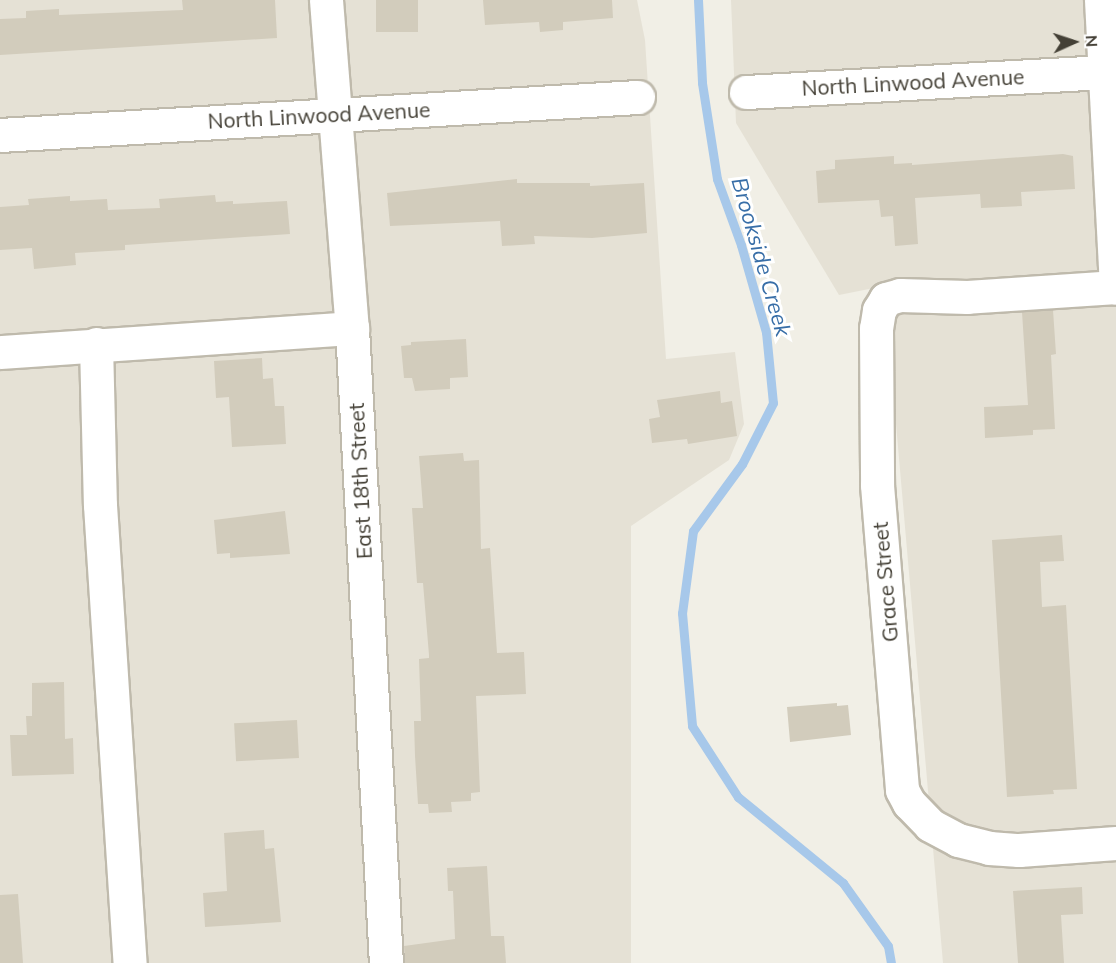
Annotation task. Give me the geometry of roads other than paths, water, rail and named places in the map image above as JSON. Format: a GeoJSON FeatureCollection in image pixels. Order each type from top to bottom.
{"type":"FeatureCollection","features":[{"type":"Feature","properties":{"kind":"street","name":"East 18th Street"},"geometry":{"type":"LineString","coordinates":[[326,0],[352,328],[386,963]]}},
{"type":"Feature","properties":{"kind":"street"},"geometry":{"type":"LineString","coordinates":[[1101,0],[1111,72],[1116,287]]}},
{"type":"Feature","properties":{"kind":"street","name":"North Linwood Avenue"},"geometry":{"type":"LineString","coordinates":[[746,92],[1111,72]]}},
{"type":"Feature","properties":{"kind":"street","name":"North Linwood Avenue"},"geometry":{"type":"LineString","coordinates":[[0,135],[638,97]]}},
{"type":"Feature","properties":{"kind":"street","name":"Grace Street"},"geometry":{"type":"LineString","coordinates":[[1116,287],[967,297],[900,295],[886,299],[879,310],[876,328],[878,485],[902,790],[909,802],[930,825],[958,840],[989,848],[1019,850],[1116,843]]}},
{"type":"Feature","properties":{"kind":"street"},"geometry":{"type":"LineString","coordinates":[[0,352],[352,328]]}},
{"type":"Feature","properties":{"kind":"street"},"geometry":{"type":"LineString","coordinates":[[96,344],[100,505],[130,963]]}},
{"type":"Feature","properties":{"kind":"waterway","name":"Brookside Creek"},"geometry":{"type":"LineString","coordinates":[[698,0],[702,83],[717,179],[741,245],[766,332],[773,403],[742,464],[693,531],[682,613],[692,726],[738,797],[843,883],[888,946],[891,963]]}}]}
